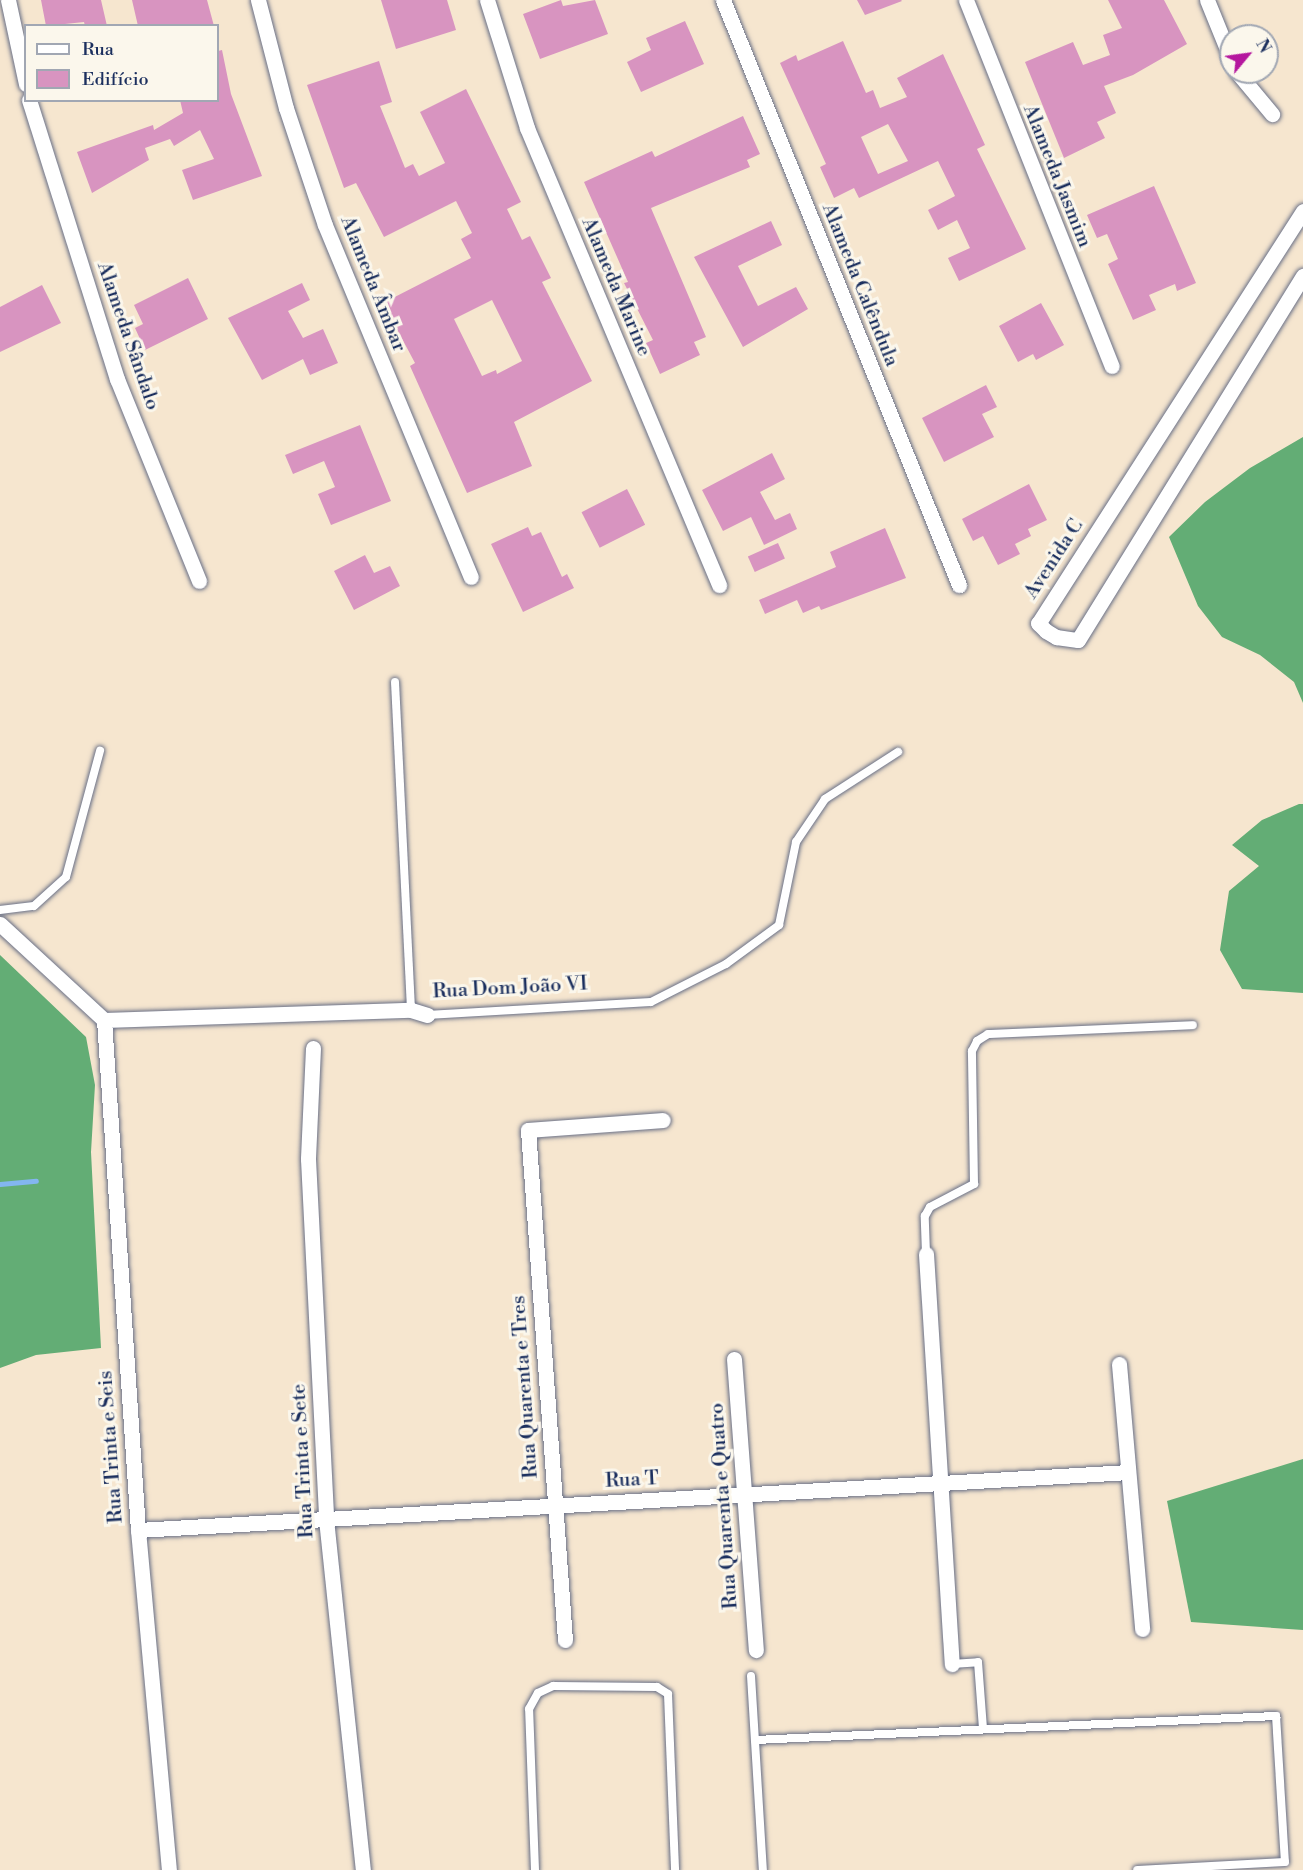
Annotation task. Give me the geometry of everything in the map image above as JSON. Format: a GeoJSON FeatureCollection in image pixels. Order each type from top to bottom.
{"type":"FeatureCollection","features":[{"type":"Feature","properties":{"kind":"street"},"geometry":{"type":"LineString","coordinates":[[8,0],[24,75]]}},
{"type":"Feature","properties":{"kind":"street","name":"Alameda Âmbar"},"geometry":{"type":"LineString","coordinates":[[258,0],[286,108],[325,225],[471,577]]}},
{"type":"Feature","properties":{"kind":"street","name":"Alameda Marine"},"geometry":{"type":"LineString","coordinates":[[487,0],[526,128],[719,585]]}},
{"type":"Feature","properties":{"kind":"street","name":"Alameda Calêndula"},"geometry":{"type":"LineString","coordinates":[[723,0],[959,585]]}},
{"type":"Feature","properties":{"kind":"street","name":"Alameda Jasmim"},"geometry":{"type":"LineString","coordinates":[[966,0],[1112,366]]}},
{"type":"Feature","properties":{"kind":"street"},"geometry":{"type":"LineString","coordinates":[[1208,0],[1219,28]]}},
{"type":"Feature","properties":{"kind":"street"},"geometry":{"type":"LineString","coordinates":[[1247,84],[1272,114]]}},
{"type":"Feature","properties":{"kind":"street","name":"Alameda Sândalo"},"geometry":{"type":"LineString","coordinates":[[30,102],[117,379],[199,582]]}},
{"type":"Feature","properties":{"kind":"street","name":"Avenida C"},"geometry":{"type":"LineString","coordinates":[[1303,211],[1038,623],[1046,631],[1056,638],[1078,640],[1303,276]]}},
{"type":"Feature","properties":{"kind":"street"},"geometry":{"type":"LineString","coordinates":[[0,924],[104,1020]]}},
{"type":"Feature","properties":{"kind":"street","name":"Rua Dom João VI"},"geometry":{"type":"LineString","coordinates":[[104,1020],[411,1010],[428,1015]]}},
{"type":"Feature","properties":{"kind":"street","name":"Rua Trinta e Seis"},"geometry":{"type":"LineString","coordinates":[[104,1020],[138,1530],[169,1870]]}},
{"type":"Feature","properties":{"kind":"street","name":"Rua Trinta e Sete"},"geometry":{"type":"LineString","coordinates":[[313,1048],[309,1159],[326,1519],[363,1870]]}},
{"type":"Feature","properties":{"kind":"street","name":"Rua Quarenta e Tres"},"geometry":{"type":"LineString","coordinates":[[565,1640],[528,1130],[663,1120]]}},
{"type":"Feature","properties":{"kind":"street"},"geometry":{"type":"LineString","coordinates":[[926,1254],[952,1664]]}},
{"type":"Feature","properties":{"kind":"street","name":"Rua Quarenta e Quatro"},"geometry":{"type":"LineString","coordinates":[[734,1359],[756,1650]]}},
{"type":"Feature","properties":{"kind":"street"},"geometry":{"type":"LineString","coordinates":[[1119,1364],[1142,1629]]}},
{"type":"Feature","properties":{"kind":"street","name":"Rua T"},"geometry":{"type":"LineString","coordinates":[[138,1530],[1128,1472]]}},
{"type":"Feature","properties":{"kind":"lane"},"geometry":{"type":"LineString","coordinates":[[395,682],[411,1010]]}},
{"type":"Feature","properties":{"kind":"lane"},"geometry":{"type":"LineString","coordinates":[[0,910],[34,906],[66,877],[100,751]]}},
{"type":"Feature","properties":{"kind":"lane","name":"Rua Dom João VI"},"geometry":{"type":"LineString","coordinates":[[428,1015],[651,1002],[726,964],[779,925],[796,842],[825,799],[898,752]]}},
{"type":"Feature","properties":{"kind":"lane"},"geometry":{"type":"LineString","coordinates":[[926,1254],[925,1215],[930,1207],[974,1184],[972,1051],[977,1041],[988,1034],[1193,1024]]}},
{"type":"Feature","properties":{"kind":"lane"},"geometry":{"type":"LineString","coordinates":[[952,1664],[978,1662],[982,1729]]}},
{"type":"Feature","properties":{"kind":"lane"},"geometry":{"type":"LineString","coordinates":[[751,1676],[763,1870]]}},
{"type":"Feature","properties":{"kind":"lane"},"geometry":{"type":"LineString","coordinates":[[535,1870],[529,1709],[538,1693],[553,1686],[657,1687],[668,1694],[675,1870]]}},
{"type":"Feature","properties":{"kind":"lane"},"geometry":{"type":"LineString","coordinates":[[755,1740],[1276,1716],[1285,1862],[1137,1870]]}},
{"type":"Feature","properties":{"kind":"green space"},"geometry":{"type":"Polygon","coordinates":[[[1303,437],[1303,703],[1294,682],[1260,655],[1222,637],[1198,606],[1169,537],[1205,502],[1250,468],[1303,437]]]}},
{"type":"Feature","properties":{"kind":"green space"},"geometry":{"type":"Polygon","coordinates":[[[1303,804],[1303,993],[1242,989],[1220,950],[1229,891],[1259,866],[1232,845],[1262,820],[1303,804]]]}},
{"type":"Feature","properties":{"kind":"green space"},"geometry":{"type":"Polygon","coordinates":[[[0,955],[86,1037],[95,1085],[91,1152],[101,1348],[36,1355],[0,1368],[0,955]]]}},
{"type":"Feature","properties":{"kind":"green space"},"geometry":{"type":"Polygon","coordinates":[[[1303,1459],[1303,1630],[1191,1622],[1167,1501],[1303,1459]]]}},
{"type":"Feature","properties":{"kind":"building"},"geometry":{"type":"Polygon","coordinates":[[[41,0],[101,0],[107,24],[84,24],[84,22],[46,24],[41,0]]]}},
{"type":"Feature","properties":{"kind":"building"},"geometry":{"type":"Polygon","coordinates":[[[132,0],[207,0],[213,24],[138,24],[132,0]]]}},
{"type":"Feature","properties":{"kind":"building"},"geometry":{"type":"Polygon","coordinates":[[[381,0],[447,0],[456,30],[396,49],[381,0]]]}},
{"type":"Feature","properties":{"kind":"building"},"geometry":{"type":"Polygon","coordinates":[[[561,0],[563,6],[595,0],[608,34],[540,59],[523,14],[561,0]]]}},
{"type":"Feature","properties":{"kind":"building"},"geometry":{"type":"Polygon","coordinates":[[[857,0],[901,0],[902,1],[865,15],[857,0]]]}},
{"type":"Feature","properties":{"kind":"building"},"geometry":{"type":"Polygon","coordinates":[[[1108,0],[1164,0],[1187,44],[1133,75],[1104,86],[1116,113],[1097,122],[1105,138],[1064,158],[1025,62],[1073,42],[1083,65],[1110,55],[1103,35],[1122,28],[1108,0]]]}},
{"type":"Feature","properties":{"kind":"building"},"geometry":{"type":"Polygon","coordinates":[[[685,21],[704,64],[641,92],[627,62],[651,50],[646,38],[685,21]]]}},
{"type":"Feature","properties":{"kind":"building"},"geometry":{"type":"Polygon","coordinates":[[[843,41],[866,93],[873,90],[880,108],[907,97],[897,78],[943,54],[985,145],[977,149],[1026,249],[959,281],[948,258],[970,248],[957,220],[938,230],[928,210],[955,196],[938,161],[859,198],[854,188],[834,198],[820,167],[826,164],[780,63],[796,55],[798,61],[843,41]],[[888,124],[861,137],[878,174],[908,161],[888,124]]]}},
{"type":"Feature","properties":{"kind":"building"},"geometry":{"type":"Polygon","coordinates":[[[222,50],[231,94],[262,176],[193,200],[182,170],[214,159],[200,130],[174,146],[170,139],[145,148],[149,160],[92,193],[77,152],[153,125],[154,130],[183,113],[180,102],[219,102],[219,51],[222,50]]]}},
{"type":"Feature","properties":{"kind":"building"},"geometry":{"type":"Polygon","coordinates":[[[379,61],[392,102],[380,106],[405,168],[413,164],[419,176],[445,163],[420,112],[466,89],[521,202],[507,209],[522,240],[530,236],[551,278],[542,282],[592,381],[514,422],[532,466],[467,493],[410,366],[415,363],[383,303],[471,258],[461,239],[472,233],[456,201],[384,237],[356,183],[344,188],[307,85],[379,61]],[[492,300],[454,319],[482,376],[496,370],[497,374],[522,361],[492,300]]]}},
{"type":"Feature","properties":{"kind":"building"},"geometry":{"type":"Polygon","coordinates":[[[743,116],[760,154],[747,160],[750,167],[651,208],[706,337],[694,342],[700,355],[660,374],[646,343],[653,340],[624,283],[628,282],[584,182],[652,151],[655,157],[743,116]]]}},
{"type":"Feature","properties":{"kind":"building"},"geometry":{"type":"Polygon","coordinates":[[[1154,186],[1196,283],[1177,291],[1175,284],[1149,295],[1156,310],[1133,320],[1108,264],[1118,259],[1107,234],[1097,238],[1087,215],[1154,186]]]}},
{"type":"Feature","properties":{"kind":"building"},"geometry":{"type":"Polygon","coordinates":[[[771,221],[782,245],[738,266],[758,306],[796,287],[808,309],[743,347],[694,257],[771,221]]]}},
{"type":"Feature","properties":{"kind":"building"},"geometry":{"type":"Polygon","coordinates":[[[188,278],[208,319],[145,350],[135,328],[143,324],[134,305],[188,278]]]}},
{"type":"Feature","properties":{"kind":"building"},"geometry":{"type":"Polygon","coordinates":[[[302,283],[310,300],[288,311],[303,338],[323,329],[338,363],[310,375],[303,359],[262,380],[228,318],[302,283]]]}},
{"type":"Feature","properties":{"kind":"building"},"geometry":{"type":"Polygon","coordinates":[[[42,285],[61,323],[0,352],[0,307],[42,285]]]}},
{"type":"Feature","properties":{"kind":"building"},"geometry":{"type":"Polygon","coordinates":[[[1041,303],[1064,345],[1036,360],[1033,354],[1018,362],[999,326],[1041,303]]]}},
{"type":"Feature","properties":{"kind":"building"},"geometry":{"type":"Polygon","coordinates":[[[986,385],[997,407],[982,414],[994,437],[944,462],[922,418],[986,385]]]}},
{"type":"Feature","properties":{"kind":"building"},"geometry":{"type":"Polygon","coordinates":[[[360,425],[391,501],[331,525],[318,494],[335,487],[324,461],[293,474],[285,455],[360,425]]]}},
{"type":"Feature","properties":{"kind":"building"},"geometry":{"type":"Polygon","coordinates":[[[772,453],[785,479],[760,492],[775,520],[790,513],[797,529],[764,545],[751,517],[723,531],[702,490],[772,453]]]}},
{"type":"Feature","properties":{"kind":"building"},"geometry":{"type":"Polygon","coordinates":[[[1029,484],[1047,520],[1028,529],[1031,536],[1015,544],[1020,554],[998,565],[983,536],[973,541],[962,519],[1029,484]]]}},
{"type":"Feature","properties":{"kind":"building"},"geometry":{"type":"Polygon","coordinates":[[[627,489],[645,525],[600,548],[582,512],[627,489]]]}},
{"type":"Feature","properties":{"kind":"building"},"geometry":{"type":"Polygon","coordinates":[[[528,527],[532,536],[541,532],[562,577],[567,574],[574,588],[523,612],[491,544],[528,527]]]}},
{"type":"Feature","properties":{"kind":"building"},"geometry":{"type":"Polygon","coordinates":[[[885,528],[906,578],[821,610],[819,606],[803,613],[797,600],[765,614],[759,600],[836,567],[830,552],[885,528]]]}},
{"type":"Feature","properties":{"kind":"building"},"geometry":{"type":"Polygon","coordinates":[[[778,543],[785,559],[755,572],[748,556],[778,543]]]}},
{"type":"Feature","properties":{"kind":"building"},"geometry":{"type":"Polygon","coordinates":[[[365,555],[374,573],[390,566],[400,586],[354,610],[334,571],[365,555]]]}},
{"type":"Feature","properties":{"kind":"waterway"},"geometry":{"type":"LineString","coordinates":[[0,1184],[36,1181]]}}]}
